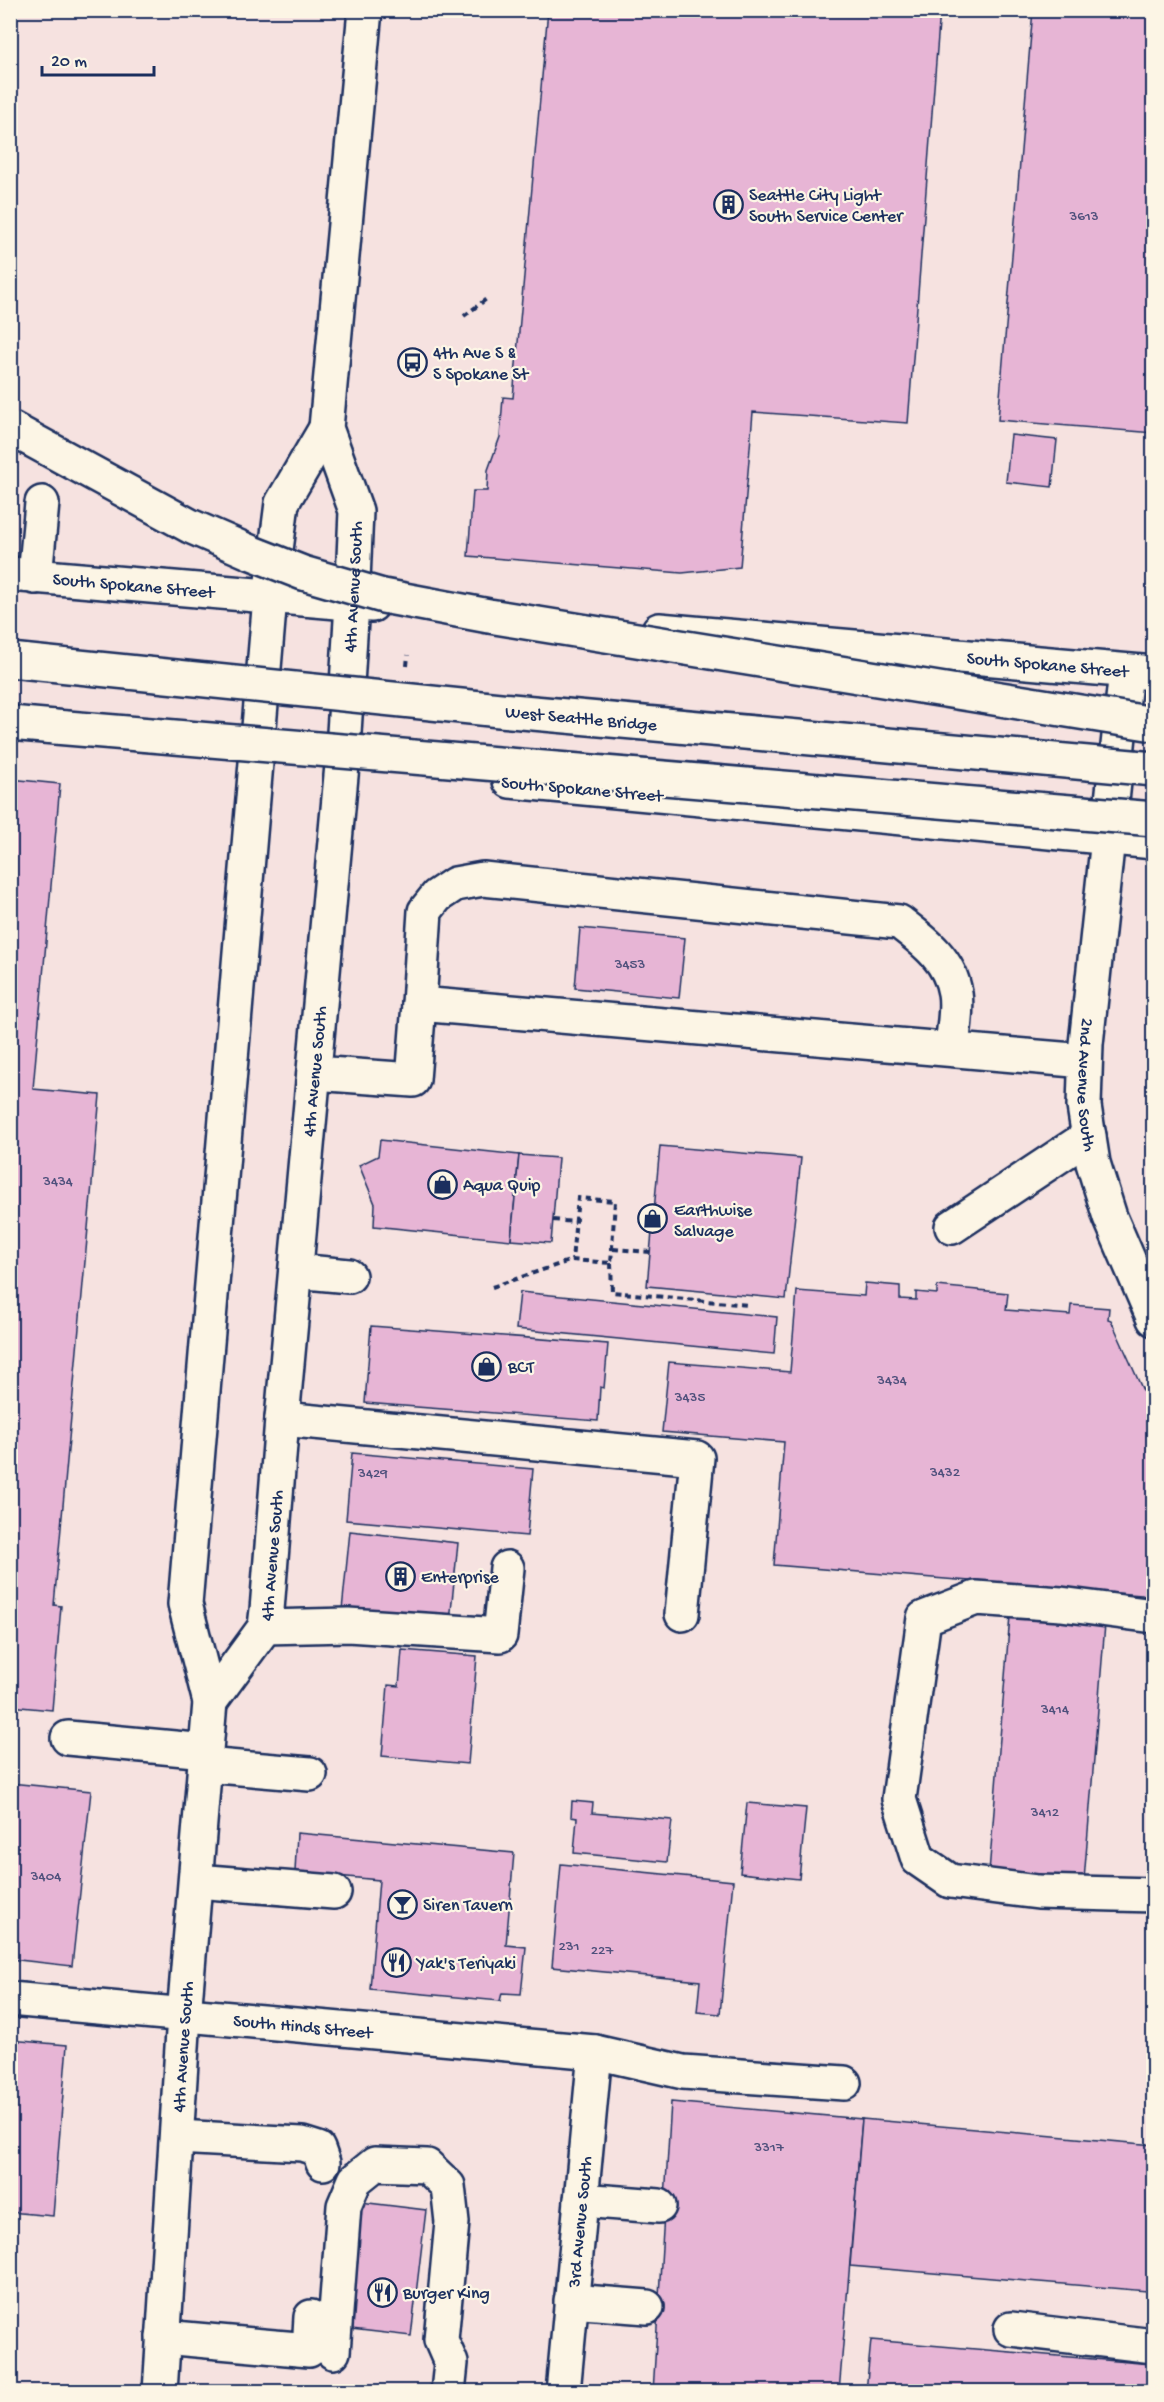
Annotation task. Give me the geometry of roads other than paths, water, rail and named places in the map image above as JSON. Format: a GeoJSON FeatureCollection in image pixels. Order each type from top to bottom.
{"type":"FeatureCollection","features":[{"type":"Feature","properties":{"kind":"main road","name":"4th Avenue South"},"geometry":{"type":"LineString","coordinates":[[160,2391],[184,2016],[210,1702],[185,1604],[256,758],[270,597],[282,503],[326,428],[365,10]]}},
{"type":"Feature","properties":{"kind":"main road"},"geometry":{"type":"LineString","coordinates":[[10,428],[190,526],[303,573],[383,596],[489,616],[1154,724]]}},
{"type":"Feature","properties":{"kind":"main road","name":"4th Avenue South"},"geometry":{"type":"LineString","coordinates":[[210,1702],[264,1627],[342,765],[356,511],[326,428]]}},
{"type":"Feature","properties":{"kind":"main road"},"geometry":{"type":"LineString","coordinates":[[23,576],[42,503]]}},
{"type":"Feature","properties":{"kind":"main road","name":"South Spokane Street"},"geometry":{"type":"LineString","coordinates":[[23,576],[1140,672]]}},
{"type":"Feature","properties":{"kind":"main road","name":"West Seattle Bridge"},"geometry":{"type":"LineString","coordinates":[[10,660],[500,710],[1154,768]]}},
{"type":"Feature","properties":{"kind":"main road","name":"2nd Avenue South"},"geometry":{"type":"LineString","coordinates":[[1140,672],[1108,838],[1085,1061],[1084,1106],[1094,1163],[1110,1217],[1154,1320]]}},
{"type":"Feature","properties":{"kind":"main road"},"geometry":{"type":"LineString","coordinates":[[10,723],[1154,819]]}},
{"type":"Feature","properties":{"kind":"main road","name":"South Spokane Street"},"geometry":{"type":"LineString","coordinates":[[10,736],[1154,842]]}},
{"type":"Feature","properties":{"kind":"main road"},"geometry":{"type":"LineString","coordinates":[[314,1073],[413,1080],[425,911],[437,896],[455,884],[483,879],[899,922],[930,946],[949,971],[955,994],[952,1049]]}},
{"type":"Feature","properties":{"kind":"main road"},"geometry":{"type":"LineString","coordinates":[[419,1004],[1085,1061]]}},
{"type":"Feature","properties":{"kind":"main road"},"geometry":{"type":"LineString","coordinates":[[952,1227],[1089,1136]]}},
{"type":"Feature","properties":{"kind":"main road"},"geometry":{"type":"LineString","coordinates":[[296,1271],[349,1276]]}},
{"type":"Feature","properties":{"kind":"main road"},"geometry":{"type":"LineString","coordinates":[[282,1419],[697,1458],[682,1614]]}},
{"type":"Feature","properties":{"kind":"main road"},"geometry":{"type":"LineString","coordinates":[[264,1627],[348,1626],[500,1635],[507,1568]]}},
{"type":"Feature","properties":{"kind":"main road"},"geometry":{"type":"LineString","coordinates":[[1154,1616],[1061,1604],[976,1598],[924,1618],[899,1799],[918,1859],[950,1881],[1038,1892],[1154,1895]]}},
{"type":"Feature","properties":{"kind":"main road"},"geometry":{"type":"LineString","coordinates":[[68,1738],[310,1774]]}},
{"type":"Feature","properties":{"kind":"main road"},"geometry":{"type":"LineString","coordinates":[[196,1881],[334,1892]]}},
{"type":"Feature","properties":{"kind":"main road","name":"South Hinds Street"},"geometry":{"type":"LineString","coordinates":[[10,1999],[595,2052],[683,2072],[844,2083]]}},
{"type":"Feature","properties":{"kind":"main road","name":"3rd Avenue South"},"geometry":{"type":"LineString","coordinates":[[562,2391],[595,2052]]}},
{"type":"Feature","properties":{"kind":"main road"},"geometry":{"type":"LineString","coordinates":[[178,2126],[316,2126]]}},
{"type":"Feature","properties":{"kind":"main road"},"geometry":{"type":"LineString","coordinates":[[178,2126],[302,2144],[318,2150],[323,2163]]}},
{"type":"Feature","properties":{"kind":"main road"},"geometry":{"type":"LineString","coordinates":[[321,2351],[344,2206],[355,2180],[375,2164],[427,2166],[448,2186],[452,2222],[441,2340],[449,2377]]}},
{"type":"Feature","properties":{"kind":"main road"},"geometry":{"type":"LineString","coordinates":[[581,2200],[659,2206]]}},
{"type":"Feature","properties":{"kind":"main road"},"geometry":{"type":"LineString","coordinates":[[571,2301],[647,2307]]}},
{"type":"Feature","properties":{"kind":"main road"},"geometry":{"type":"LineString","coordinates":[[311,2317],[321,2351]]}},
{"type":"Feature","properties":{"kind":"main road"},"geometry":{"type":"LineString","coordinates":[[1011,2329],[1154,2346]]}},
{"type":"Feature","properties":{"kind":"main road"},"geometry":{"type":"LineString","coordinates":[[163,2337],[321,2351]]}},
{"type":"Feature","properties":{"kind":"place","name":"Seattle City Light South Service Center"},"geometry":{"type":"Point","coordinates":[728,204]}},
{"type":"Feature","properties":{"kind":"place","name":"4th Ave S & S Spokane St"},"geometry":{"type":"Point","coordinates":[412,362]}},
{"type":"Feature","properties":{"kind":"place","name":"Aqua Quip"},"geometry":{"type":"Point","coordinates":[442,1184]}},
{"type":"Feature","properties":{"kind":"place","name":"Earthwise Salvage"},"geometry":{"type":"Point","coordinates":[653,1219]}},
{"type":"Feature","properties":{"kind":"place","name":"BCT"},"geometry":{"type":"Point","coordinates":[487,1366]}},
{"type":"Feature","properties":{"kind":"place","name":"Enterprise"},"geometry":{"type":"Point","coordinates":[400,1576]}},
{"type":"Feature","properties":{"kind":"place","name":"Siren Tavern"},"geometry":{"type":"Point","coordinates":[402,1904]}},
{"type":"Feature","properties":{"kind":"place","name":"Yak's Teriyaki"},"geometry":{"type":"Point","coordinates":[396,1962]}},
{"type":"Feature","properties":{"kind":"place","name":"Burger King"},"geometry":{"type":"Point","coordinates":[382,2292]}}]}
